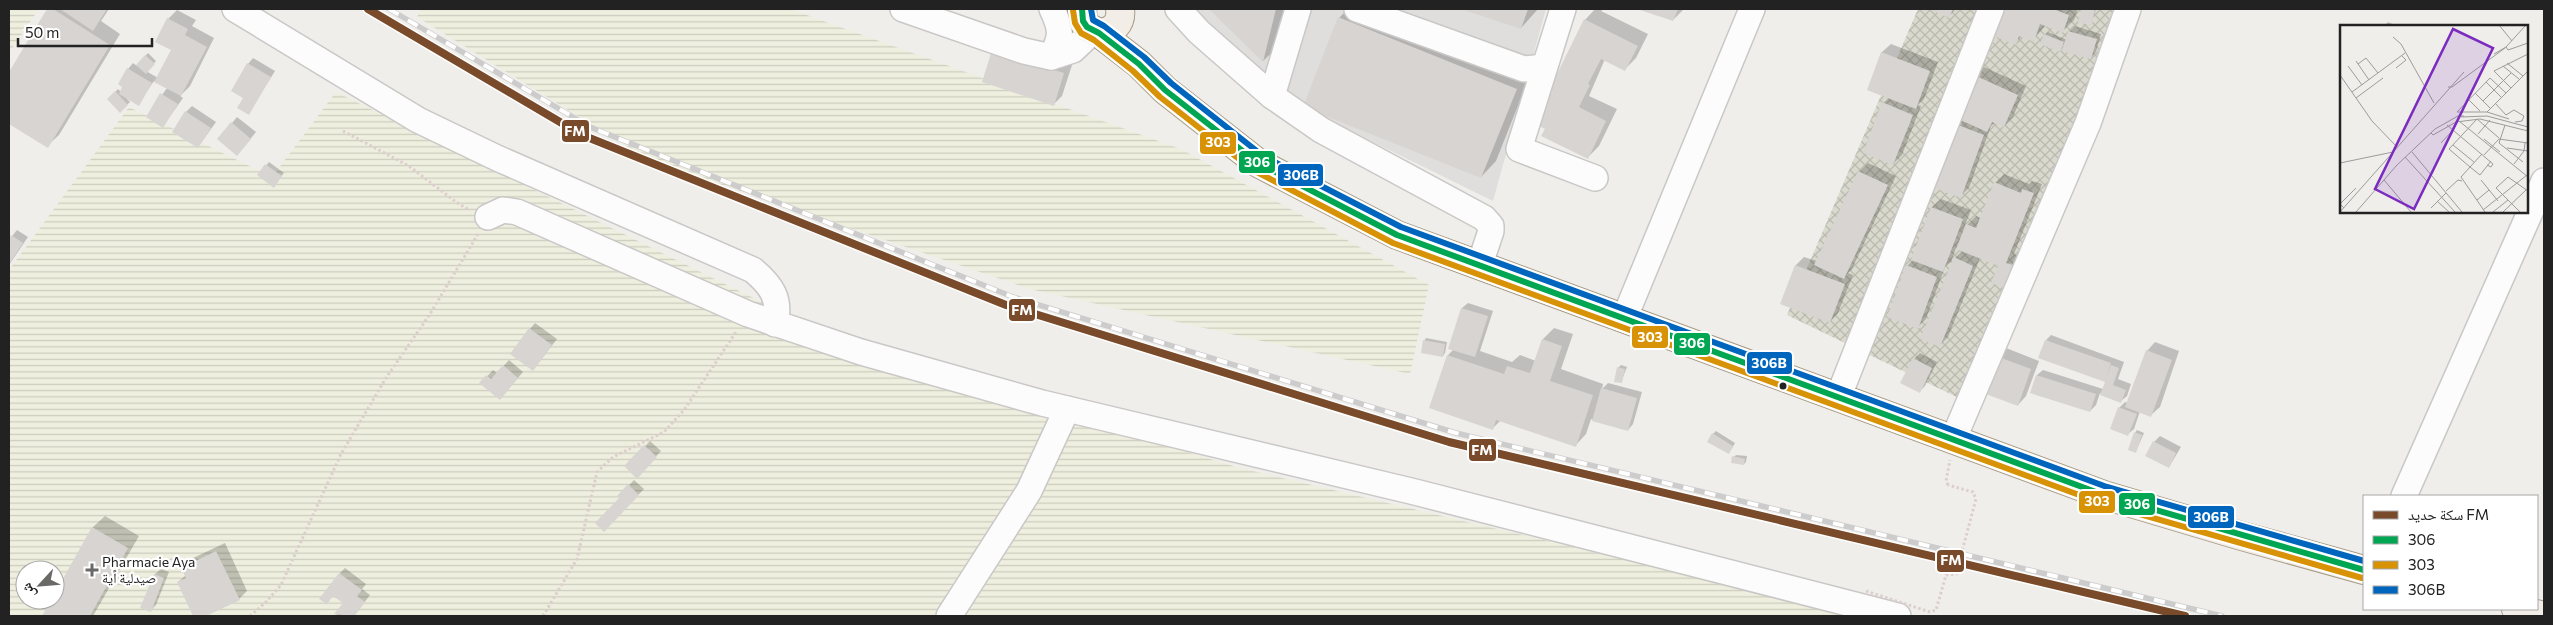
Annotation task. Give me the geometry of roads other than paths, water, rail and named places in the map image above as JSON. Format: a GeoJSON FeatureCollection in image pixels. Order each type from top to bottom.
{"type":"FeatureCollection","features":[{"type":"Feature","properties":{"kind":"main road"},"geometry":{"type":"LineString","coordinates":[[1108,18],[1140,64],[1165,90],[1258,163],[1397,235],[2104,495],[2238,536],[2363,570]]}},
{"type":"Feature","properties":{"kind":"main road"},"geometry":{"type":"LineString","coordinates":[[2520,610],[2544,616]]}},
{"type":"Feature","properties":{"kind":"street"},"geometry":{"type":"LineString","coordinates":[[235,9],[418,120],[497,158],[754,270],[774,292],[778,307],[775,324]]}},
{"type":"Feature","properties":{"kind":"street"},"geometry":{"type":"LineString","coordinates":[[904,9],[1024,51],[1051,57],[1074,50],[1108,18]]}},
{"type":"Feature","properties":{"kind":"street"},"geometry":{"type":"LineString","coordinates":[[1051,57],[1061,40],[1059,23],[1052,9]]}},
{"type":"Feature","properties":{"kind":"street"},"geometry":{"type":"LineString","coordinates":[[1178,9],[1199,32],[1272,96],[1321,130],[1484,218],[1491,226],[1492,231],[1480,264]]}},
{"type":"Feature","properties":{"kind":"street"},"geometry":{"type":"LineString","coordinates":[[1272,96],[1298,9]]}},
{"type":"Feature","properties":{"kind":"street"},"geometry":{"type":"LineString","coordinates":[[1358,9],[1524,69],[1544,67]]}},
{"type":"Feature","properties":{"kind":"street"},"geometry":{"type":"LineString","coordinates":[[1562,9],[1519,149],[1595,178]]}},
{"type":"Feature","properties":{"kind":"street"},"geometry":{"type":"LineString","coordinates":[[1624,319],[1752,9]]}},
{"type":"Feature","properties":{"kind":"street"},"geometry":{"type":"LineString","coordinates":[[1838,398],[1990,9]]}},
{"type":"Feature","properties":{"kind":"street"},"geometry":{"type":"LineString","coordinates":[[1954,440],[2088,123],[2128,9]]}},
{"type":"Feature","properties":{"kind":"street"},"geometry":{"type":"LineString","coordinates":[[2404,495],[2544,181]]}},
{"type":"Feature","properties":{"kind":"street"},"geometry":{"type":"LineString","coordinates":[[488,217],[503,210],[517,212],[748,314],[869,354],[1067,409],[1415,492],[1877,609]]}},
{"type":"Feature","properties":{"kind":"street"},"geometry":{"type":"LineString","coordinates":[[949,616],[1030,491],[1067,409]]}},
{"type":"Feature","properties":{"kind":"railway"},"geometry":{"type":"LineString","coordinates":[[389,9],[590,127],[1013,297],[1456,433],[2222,616]]}},
{"type":"Feature","properties":{"kind":"rail line","name":"FM"},"geometry":{"type":"LineString","coordinates":[[368,9],[582,135],[1006,305],[1449,442],[2185,616]]}},
{"type":"Feature","properties":{"kind":"place","name":"Pharmacie Aya صيدلية اًية"},"geometry":{"type":"Point","coordinates":[92,570]}}]}
